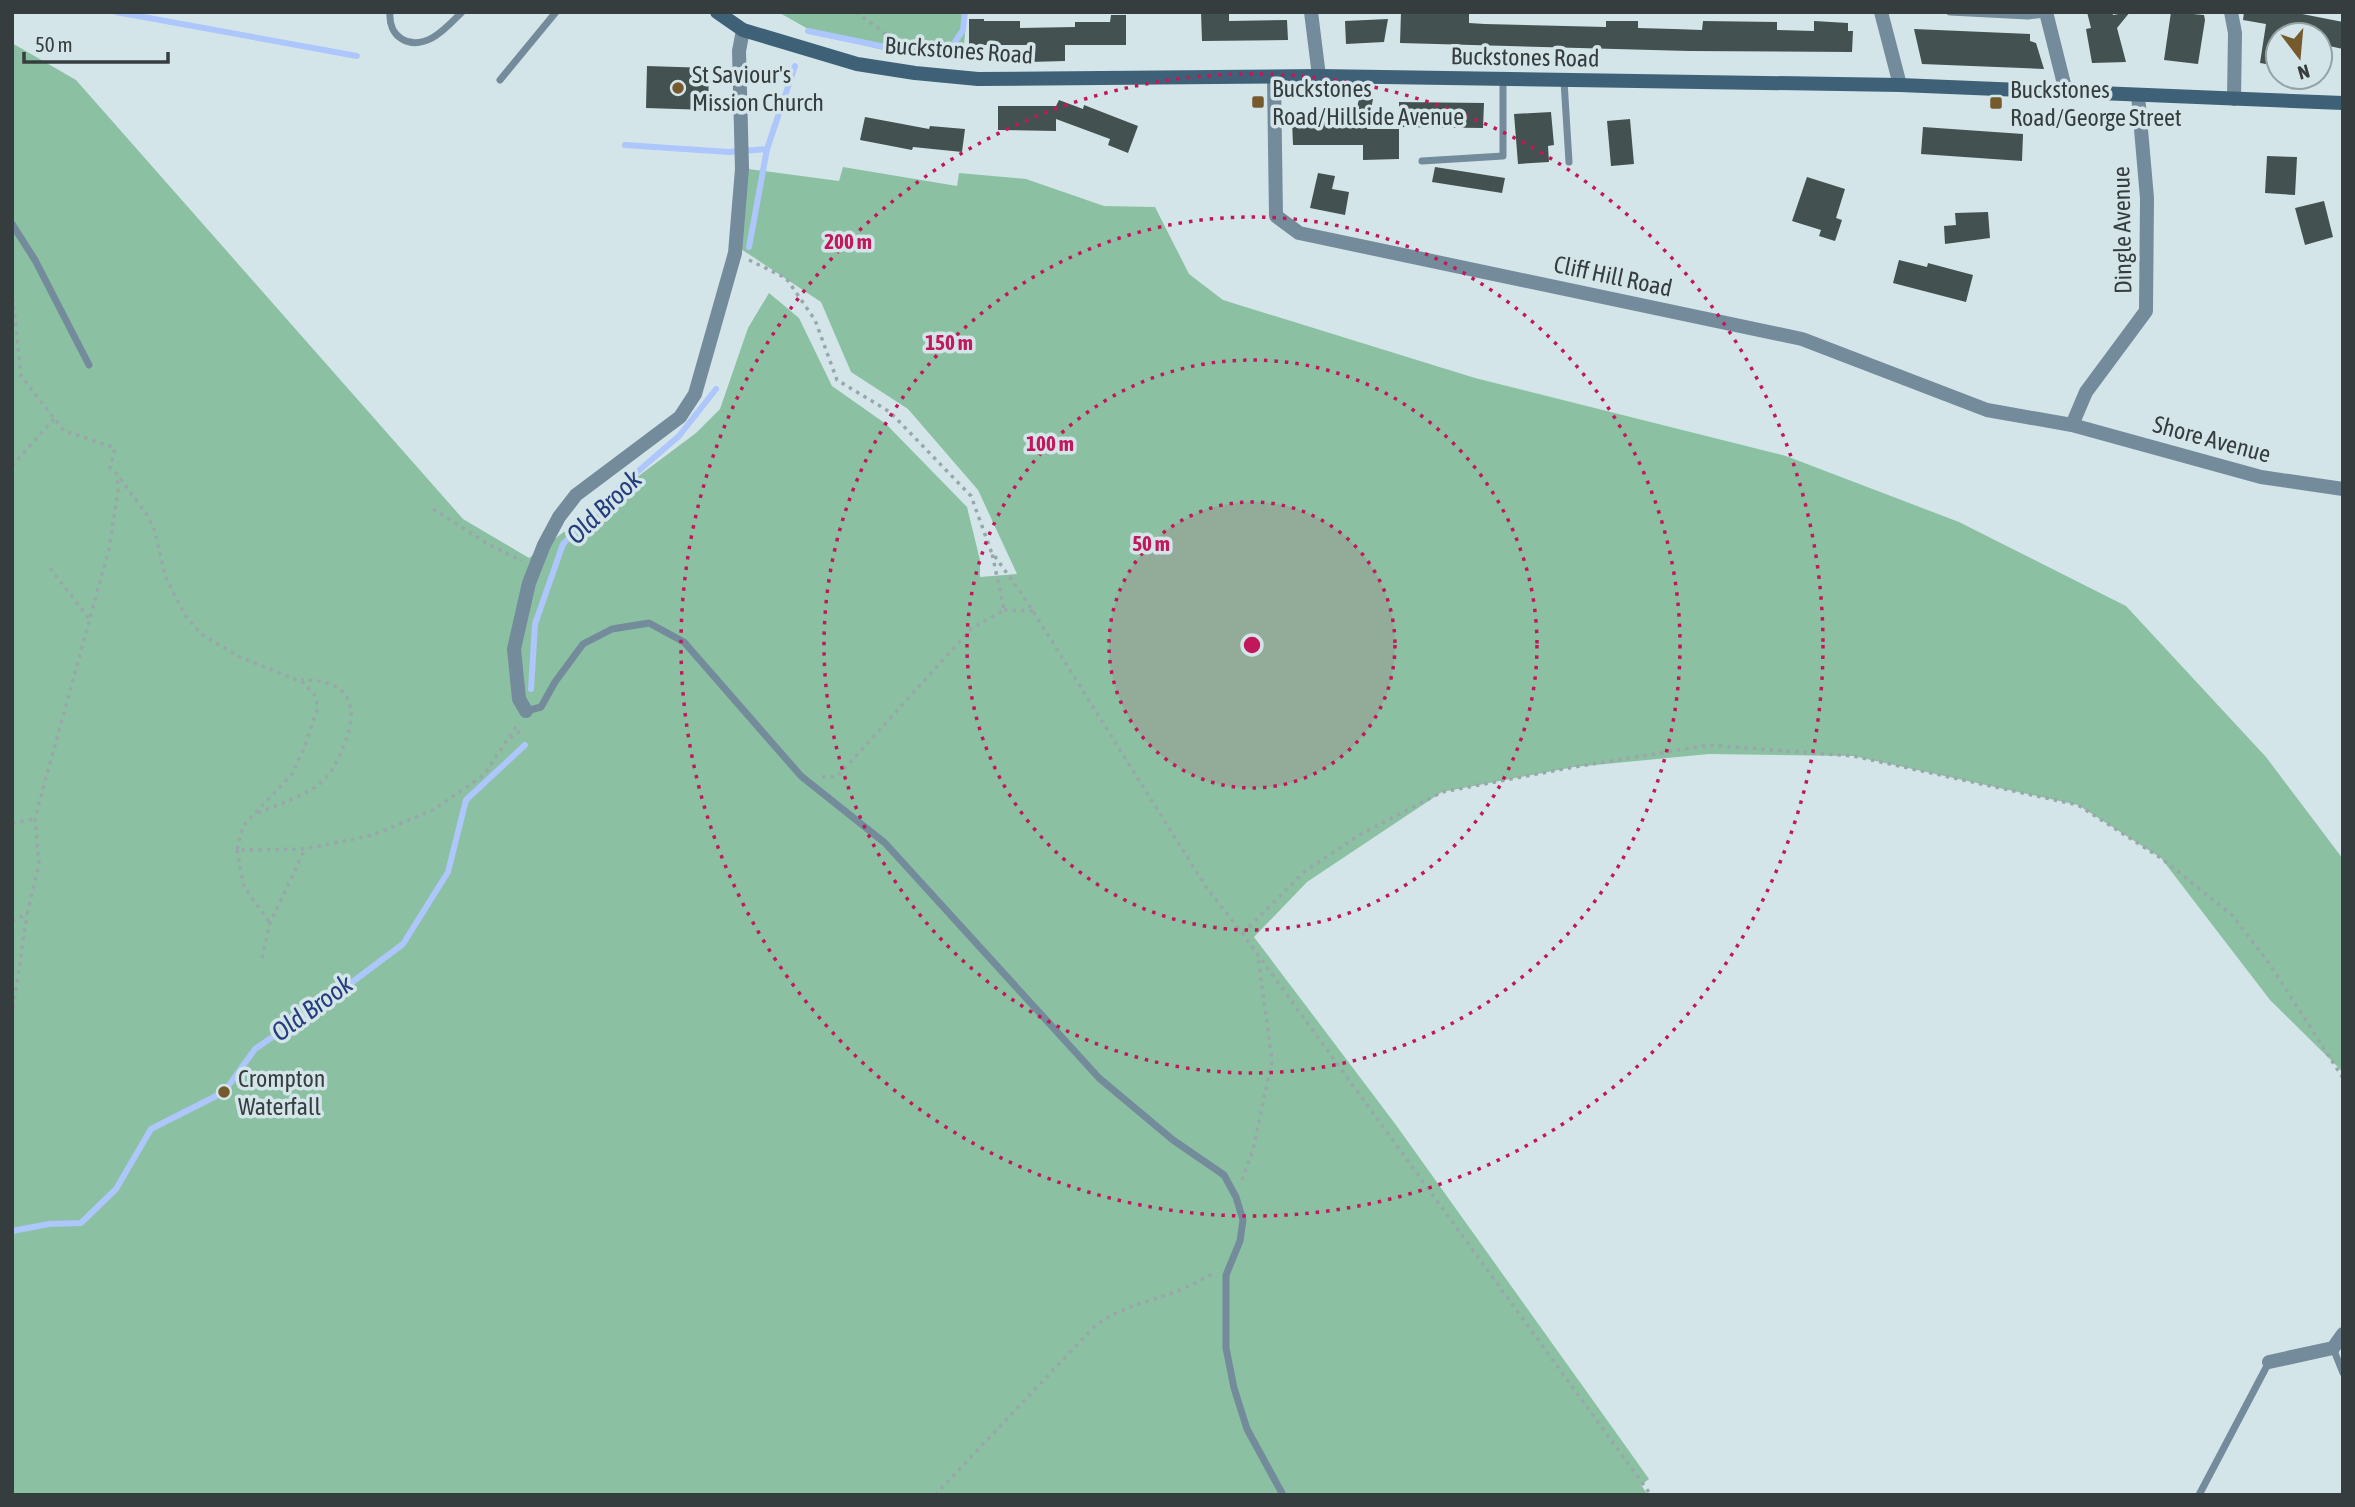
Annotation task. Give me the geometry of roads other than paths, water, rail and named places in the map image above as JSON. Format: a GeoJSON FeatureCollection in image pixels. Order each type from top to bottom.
{"type":"FeatureCollection","features":[{"type":"Feature","properties":{"kind":"main road","name":"Buckstones Road"},"geometry":{"type":"LineString","coordinates":[[717,12],[743,30],[856,64],[978,79],[1319,76],[1900,85],[2343,103]]}},
{"type":"Feature","properties":{"kind":"street"},"geometry":{"type":"LineString","coordinates":[[1311,12],[1319,76]]}},
{"type":"Feature","properties":{"kind":"street"},"geometry":{"type":"LineString","coordinates":[[2231,12],[2235,33],[2234,99]]}},
{"type":"Feature","properties":{"kind":"street"},"geometry":{"type":"LineString","coordinates":[[1883,13],[1900,85]]}},
{"type":"Feature","properties":{"kind":"street"},"geometry":{"type":"LineString","coordinates":[[2046,13],[2066,92]]}},
{"type":"Feature","properties":{"kind":"street"},"geometry":{"type":"LineString","coordinates":[[526,712],[519,699],[514,649],[529,583],[544,545],[559,517],[576,495],[680,418],[695,394],[734,253],[742,162],[738,51],[743,30]]}},
{"type":"Feature","properties":{"kind":"street","name":"Cliff Hill Road"},"geometry":{"type":"LineString","coordinates":[[1274,78],[1276,216],[1299,233],[1802,339],[1987,410],[2072,425]]}},
{"type":"Feature","properties":{"kind":"street","name":"Dingle Avenue"},"geometry":{"type":"LineString","coordinates":[[2072,425],[2085,392],[2146,311],[2147,198],[2137,95]]}},
{"type":"Feature","properties":{"kind":"street","name":"Shore Avenue"},"geometry":{"type":"LineString","coordinates":[[2072,425],[2261,478],[2343,489]]}},
{"type":"Feature","properties":{"kind":"street"},"geometry":{"type":"LineString","coordinates":[[2269,1362],[2333,1348],[2343,1334]]}},
{"type":"Feature","properties":{"kind":"lane"},"geometry":{"type":"LineString","coordinates":[[390,12],[390,25],[394,34],[412,42],[427,41],[436,36],[462,12]]}},
{"type":"Feature","properties":{"kind":"lane"},"geometry":{"type":"LineString","coordinates":[[500,80],[556,12]]}},
{"type":"Feature","properties":{"kind":"lane"},"geometry":{"type":"LineString","coordinates":[[1950,12],[2028,16],[2046,13]]}},
{"type":"Feature","properties":{"kind":"lane"},"geometry":{"type":"LineString","coordinates":[[1422,161],[1503,156],[1503,80]]}},
{"type":"Feature","properties":{"kind":"lane"},"geometry":{"type":"LineString","coordinates":[[1564,81],[1569,162]]}},
{"type":"Feature","properties":{"kind":"lane"},"geometry":{"type":"LineString","coordinates":[[12,225],[41,271],[89,365]]}},
{"type":"Feature","properties":{"kind":"lane"},"geometry":{"type":"LineString","coordinates":[[526,712],[541,707],[555,682],[583,644],[612,629],[649,623],[684,642],[801,776],[885,843],[1100,1078],[1173,1140],[1224,1175],[1236,1197],[1243,1220],[1240,1241],[1227,1271],[1226,1348],[1234,1388],[1247,1429],[1283,1495]]}},
{"type":"Feature","properties":{"kind":"lane"},"geometry":{"type":"LineString","coordinates":[[2333,1348],[2343,1373]]}},
{"type":"Feature","properties":{"kind":"lane"},"geometry":{"type":"LineString","coordinates":[[2199,1495],[2269,1362]]}},
{"type":"Feature","properties":{"kind":"waterway"},"geometry":{"type":"LineString","coordinates":[[116,12],[357,56]]}},
{"type":"Feature","properties":{"kind":"waterway","name":"Old Brook"},"geometry":{"type":"LineString","coordinates":[[808,31],[890,48],[947,54],[963,30],[965,12]]}},
{"type":"Feature","properties":{"kind":"waterway","name":"Old Brook"},"geometry":{"type":"LineString","coordinates":[[749,247],[767,149],[795,66]]}},
{"type":"Feature","properties":{"kind":"waterway"},"geometry":{"type":"LineString","coordinates":[[625,145],[729,152],[767,149]]}},
{"type":"Feature","properties":{"kind":"waterway","name":"Old Brook"},"geometry":{"type":"LineString","coordinates":[[531,689],[535,624],[563,544],[614,492],[679,436],[716,389]]}},
{"type":"Feature","properties":{"kind":"waterway","name":"Old Brook"},"geometry":{"type":"LineString","coordinates":[[12,1231],[49,1224],[81,1223],[116,1189],[151,1129],[224,1092],[255,1049],[403,944],[448,872],[466,800],[525,745]]}},
{"type":"Feature","properties":{"kind":"place","name":"St Saviour's Mission Church"},"geometry":{"type":"Point","coordinates":[678,88]}},
{"type":"Feature","properties":{"kind":"place","name":"Buckstones Road/Hillside Avenue"},"geometry":{"type":"Point","coordinates":[1258,102]}},
{"type":"Feature","properties":{"kind":"place","name":"Buckstones Road/George Street"},"geometry":{"type":"Point","coordinates":[1996,103]}},
{"type":"Feature","properties":{"kind":"place","name":"Crompton Waterfall"},"geometry":{"type":"Point","coordinates":[224,1092]}}]}
